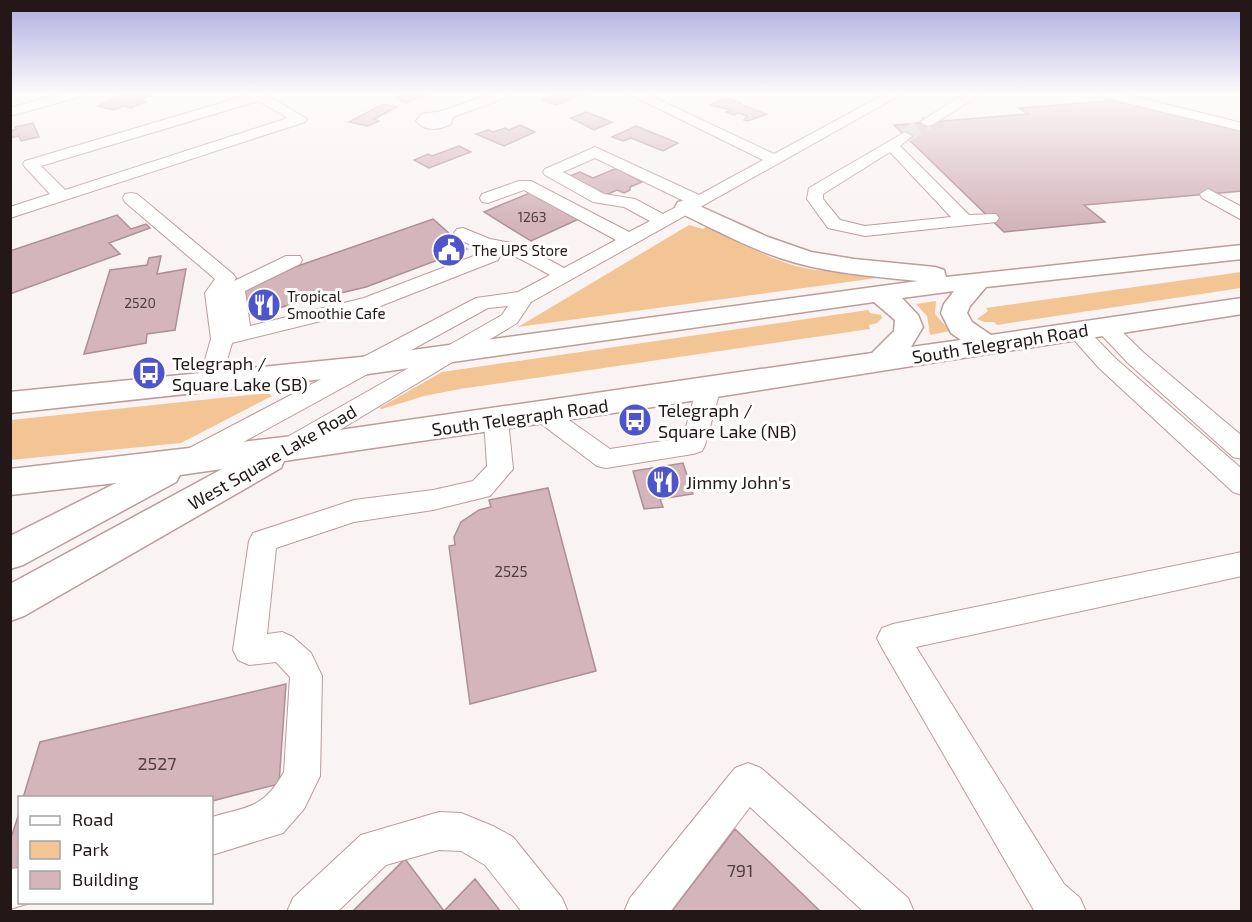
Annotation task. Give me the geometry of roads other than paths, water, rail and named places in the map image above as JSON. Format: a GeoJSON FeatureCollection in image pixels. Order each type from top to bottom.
{"type":"FeatureCollection","features":[{"type":"Feature","properties":{"kind":"highway"},"geometry":{"type":"LineString","coordinates":[[692,204],[759,242],[803,258],[843,265],[978,280]]}},
{"type":"Feature","properties":{"kind":"highway"},"geometry":{"type":"LineString","coordinates":[[10,403],[209,384],[361,366],[978,280],[1242,252]]}},
{"type":"Feature","properties":{"kind":"highway"},"geometry":{"type":"LineString","coordinates":[[978,280],[957,304],[954,313],[961,327],[987,345]]}},
{"type":"Feature","properties":{"kind":"highway"},"geometry":{"type":"LineString","coordinates":[[880,294],[903,311],[909,319],[910,327],[907,335],[880,362]]}},
{"type":"Feature","properties":{"kind":"highway","name":"South Telegraph Road"},"geometry":{"type":"LineString","coordinates":[[10,482],[284,451],[544,414],[1242,306]]}},
{"type":"Feature","properties":{"kind":"highway","name":"West Square Lake Road"},"geometry":{"type":"LineString","coordinates":[[10,604],[284,451]]}},
{"type":"Feature","properties":{"kind":"highway","name":"West Square Lake Road"},"geometry":{"type":"LineString","coordinates":[[10,554],[181,464]]}},
{"type":"Feature","properties":{"kind":"street"},"geometry":{"type":"LineString","coordinates":[[62,196],[31,164],[121,137]]}},
{"type":"Feature","properties":{"kind":"street"},"geometry":{"type":"LineString","coordinates":[[10,213],[244,137]]}},
{"type":"Feature","properties":{"kind":"street"},"geometry":{"type":"LineString","coordinates":[[727,137],[775,160]]}},
{"type":"Feature","properties":{"kind":"street","name":"West Square Lake Road"},"geometry":{"type":"LineString","coordinates":[[181,464],[483,302],[523,298],[816,137]]}},
{"type":"Feature","properties":{"kind":"street"},"geometry":{"type":"LineString","coordinates":[[903,137],[815,192],[815,199],[834,224],[865,231],[990,218]]}},
{"type":"Feature","properties":{"kind":"street"},"geometry":{"type":"LineString","coordinates":[[891,145],[964,220]]}},
{"type":"Feature","properties":{"kind":"street"},"geometry":{"type":"LineString","coordinates":[[662,220],[628,203],[598,198],[550,172],[595,152],[692,204]]}},
{"type":"Feature","properties":{"kind":"street"},"geometry":{"type":"LineString","coordinates":[[864,161],[926,157]]}},
{"type":"Feature","properties":{"kind":"street"},"geometry":{"type":"LineString","coordinates":[[923,177],[946,175]]}},
{"type":"Feature","properties":{"kind":"street"},"geometry":{"type":"LineString","coordinates":[[488,198],[525,184],[628,239]]}},
{"type":"Feature","properties":{"kind":"street"},"geometry":{"type":"LineString","coordinates":[[1208,194],[1242,215]]}},
{"type":"Feature","properties":{"kind":"street"},"geometry":{"type":"LineString","coordinates":[[943,198],[967,196]]}},
{"type":"Feature","properties":{"kind":"street"},"geometry":{"type":"LineString","coordinates":[[131,198],[226,278]]}},
{"type":"Feature","properties":{"kind":"street"},"geometry":{"type":"LineString","coordinates":[[546,285],[505,259],[491,256],[463,233],[485,243],[515,249],[564,275]]}},
{"type":"Feature","properties":{"kind":"street"},"geometry":{"type":"LineString","coordinates":[[231,337],[371,303],[491,256]]}},
{"type":"Feature","properties":{"kind":"street"},"geometry":{"type":"LineString","coordinates":[[209,384],[231,337],[235,290],[242,284],[293,260],[226,278],[215,293],[231,337]]}},
{"type":"Feature","properties":{"kind":"street","name":"West Square Lake Road"},"geometry":{"type":"LineString","coordinates":[[284,451],[510,319],[523,298]]}},
{"type":"Feature","properties":{"kind":"street"},"geometry":{"type":"LineString","coordinates":[[1105,327],[1136,358],[1242,450]]}},
{"type":"Feature","properties":{"kind":"street"},"geometry":{"type":"LineString","coordinates":[[1077,332],[1107,363],[1238,478]]}},
{"type":"Feature","properties":{"kind":"street"},"geometry":{"type":"LineString","coordinates":[[1137,388],[1166,382]]}},
{"type":"Feature","properties":{"kind":"street"},"geometry":{"type":"LineString","coordinates":[[544,414],[606,459],[693,445],[709,387]]}},
{"type":"Feature","properties":{"kind":"street"},"geometry":{"type":"LineString","coordinates":[[213,836],[270,820],[291,796],[302,776],[306,676],[300,664],[282,647],[249,650],[263,541],[354,511],[433,500],[481,489],[500,470],[496,420]]}},
{"type":"Feature","properties":{"kind":"street"},"geometry":{"type":"LineString","coordinates":[[1066,912],[1050,898],[893,638],[1242,564]]}},
{"type":"Feature","properties":{"kind":"street"},"geometry":{"type":"LineString","coordinates":[[645,912],[748,781],[894,912]]}},
{"type":"Feature","properties":{"kind":"street"},"geometry":{"type":"LineString","coordinates":[[307,912],[375,849],[439,831],[461,832],[480,839],[499,851],[548,912]]}},
{"type":"Feature","properties":{"kind":"place","name":"The UPS Store"},"geometry":{"type":"Point","coordinates":[449,250]}},
{"type":"Feature","properties":{"kind":"place","name":"Tropical Smoothie Cafe"},"geometry":{"type":"Point","coordinates":[264,305]}},
{"type":"Feature","properties":{"kind":"place","name":"Telegraph / Square Lake (SB)"},"geometry":{"type":"Point","coordinates":[149,373]}},
{"type":"Feature","properties":{"kind":"place","name":"Telegraph / Square Lake (NB)"},"geometry":{"type":"Point","coordinates":[635,420]}},
{"type":"Feature","properties":{"kind":"place","name":"Jimmy John's"},"geometry":{"type":"Point","coordinates":[663,482]}}]}
